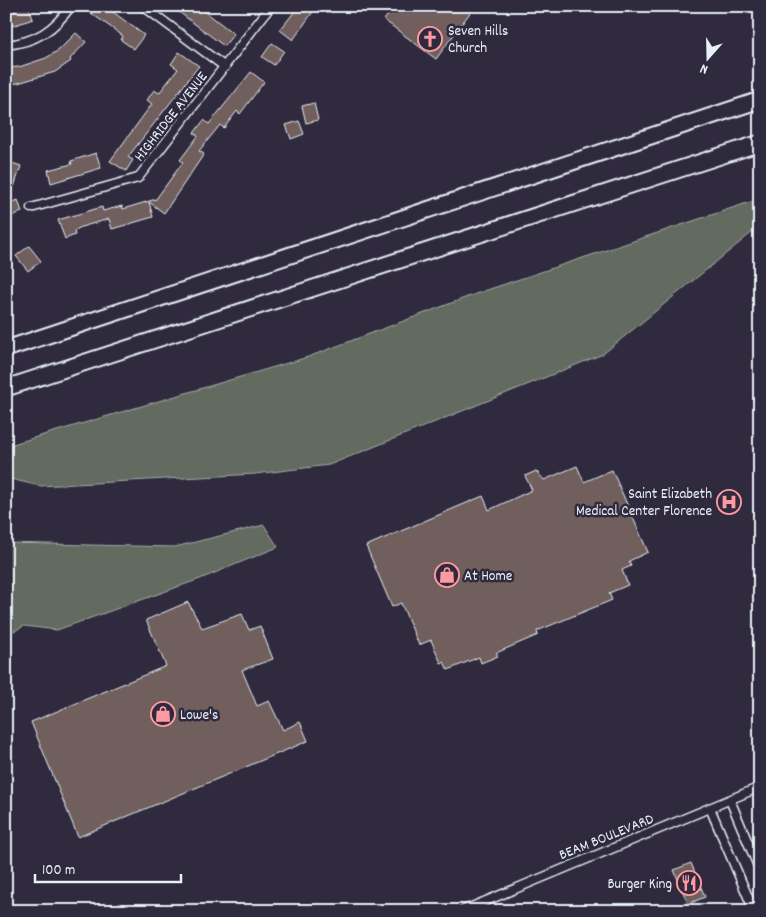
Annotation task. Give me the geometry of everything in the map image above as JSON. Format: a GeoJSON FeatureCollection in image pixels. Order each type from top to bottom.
{"type":"FeatureCollection","features":[{"type":"Feature","properties":{"kind":"highway"},"geometry":{"type":"LineString","coordinates":[[6,350],[756,100]]}},
{"type":"Feature","properties":{"kind":"highway"},"geometry":{"type":"LineString","coordinates":[[6,388],[760,143]]}},
{"type":"Feature","properties":{"kind":"street"},"geometry":{"type":"LineString","coordinates":[[6,45],[32,41],[45,34],[57,25],[72,6]]}},
{"type":"Feature","properties":{"kind":"street"},"geometry":{"type":"LineString","coordinates":[[144,6],[225,67]]}},
{"type":"Feature","properties":{"kind":"street","name":"HIGHRIDGE AVENUE"},"geometry":{"type":"LineString","coordinates":[[31,208],[138,178],[271,6]]}},
{"type":"Feature","properties":{"kind":"street","name":"BEAM BOULEVARD"},"geometry":{"type":"LineString","coordinates":[[462,911],[760,787]]}},
{"type":"Feature","properties":{"kind":"street"},"geometry":{"type":"LineString","coordinates":[[730,800],[760,871]]}},
{"type":"Feature","properties":{"kind":"street"},"geometry":{"type":"LineString","coordinates":[[710,808],[754,911]]}},
{"type":"Feature","properties":{"kind":"shaded area"},"geometry":{"type":"Polygon","coordinates":[[[750,202],[760,202],[760,226],[603,354],[329,465],[255,474],[40,486],[6,478],[6,446],[308,357],[478,293],[750,202]]]}},
{"type":"Feature","properties":{"kind":"shaded area"},"geometry":{"type":"Polygon","coordinates":[[[264,525],[278,547],[200,579],[57,630],[24,626],[6,635],[6,543],[175,547],[264,525]]]}},
{"type":"Feature","properties":{"kind":"building"},"geometry":{"type":"Polygon","coordinates":[[[13,6],[29,7],[33,19],[12,26],[8,14],[15,11],[13,6]]]}},
{"type":"Feature","properties":{"kind":"building"},"geometry":{"type":"Polygon","coordinates":[[[81,6],[105,6],[144,35],[134,49],[121,40],[123,36],[81,6]]]}},
{"type":"Feature","properties":{"kind":"building"},"geometry":{"type":"Polygon","coordinates":[[[171,6],[198,6],[234,34],[224,46],[171,6]]]}},
{"type":"Feature","properties":{"kind":"building"},"geometry":{"type":"Polygon","coordinates":[[[289,6],[317,6],[293,40],[280,30],[295,11],[289,6]]]}},
{"type":"Feature","properties":{"kind":"building","name":"Seven Hills Church"},"geometry":{"type":"Polygon","coordinates":[[[395,6],[475,6],[436,59],[384,20],[395,6]]]}},
{"type":"Feature","properties":{"kind":"building"},"geometry":{"type":"Polygon","coordinates":[[[76,33],[86,42],[70,59],[71,61],[55,72],[18,83],[6,84],[6,68],[19,67],[46,58],[59,50],[76,33]]]}},
{"type":"Feature","properties":{"kind":"building"},"geometry":{"type":"Polygon","coordinates":[[[272,43],[284,51],[274,65],[262,57],[272,43]]]}},
{"type":"Feature","properties":{"kind":"building"},"geometry":{"type":"Polygon","coordinates":[[[179,52],[199,66],[128,157],[133,160],[126,171],[110,161],[152,104],[147,100],[154,90],[159,93],[178,69],[171,64],[179,52]]]}},
{"type":"Feature","properties":{"kind":"building"},"geometry":{"type":"Polygon","coordinates":[[[251,72],[264,82],[240,114],[237,111],[224,128],[220,125],[199,151],[204,154],[164,213],[149,202],[153,217],[112,229],[109,219],[81,227],[74,231],[75,235],[65,239],[58,220],[102,207],[103,211],[122,206],[123,209],[156,199],[183,162],[180,160],[198,136],[194,133],[204,120],[209,124],[251,72]]]}},
{"type":"Feature","properties":{"kind":"building"},"geometry":{"type":"Polygon","coordinates":[[[314,103],[318,120],[306,123],[302,106],[314,103]]]}},
{"type":"Feature","properties":{"kind":"building"},"geometry":{"type":"Polygon","coordinates":[[[299,121],[304,134],[291,139],[286,125],[299,121]]]}},
{"type":"Feature","properties":{"kind":"building"},"geometry":{"type":"Polygon","coordinates":[[[96,153],[101,168],[51,183],[48,170],[72,164],[71,161],[96,153]]]}},
{"type":"Feature","properties":{"kind":"building"},"geometry":{"type":"Polygon","coordinates":[[[6,161],[21,166],[14,187],[6,184],[6,161]]]}},
{"type":"Feature","properties":{"kind":"building"},"geometry":{"type":"Polygon","coordinates":[[[18,200],[22,212],[6,218],[6,205],[18,200]]]}},
{"type":"Feature","properties":{"kind":"building"},"geometry":{"type":"Polygon","coordinates":[[[29,246],[41,261],[28,271],[16,256],[29,246]]]}},
{"type":"Feature","properties":{"kind":"building"},"geometry":{"type":"Polygon","coordinates":[[[577,466],[584,482],[612,470],[648,552],[629,561],[631,566],[622,570],[628,585],[609,593],[612,600],[537,631],[538,635],[496,653],[498,656],[481,663],[479,657],[448,670],[444,662],[441,663],[431,640],[419,645],[401,603],[392,607],[366,546],[483,496],[489,510],[532,490],[525,476],[536,471],[544,480],[577,466]]]}},
{"type":"Feature","properties":{"kind":"building","name":"Lowe's"},"geometry":{"type":"Polygon","coordinates":[[[188,602],[202,628],[242,614],[249,630],[260,626],[273,659],[242,670],[257,706],[269,701],[283,730],[300,722],[308,741],[78,837],[31,722],[166,666],[146,620],[188,602]]]}},
{"type":"Feature","properties":{"kind":"building","name":"Burger King"},"geometry":{"type":"Polygon","coordinates":[[[691,863],[705,897],[688,904],[674,870],[691,863]]]}},
{"type":"Feature","properties":{"kind":"place","name":"Seven Hills Church"},"geometry":{"type":"Point","coordinates":[430,39]}},
{"type":"Feature","properties":{"kind":"place","name":"Saint Elizabeth Medical Center Florence"},"geometry":{"type":"Point","coordinates":[729,502]}},
{"type":"Feature","properties":{"kind":"place","name":"At Home"},"geometry":{"type":"Point","coordinates":[447,575]}},
{"type":"Feature","properties":{"kind":"place","name":"Lowe's"},"geometry":{"type":"Point","coordinates":[163,714]}},
{"type":"Feature","properties":{"kind":"place","name":"Burger King"},"geometry":{"type":"Point","coordinates":[689,883]}}]}
